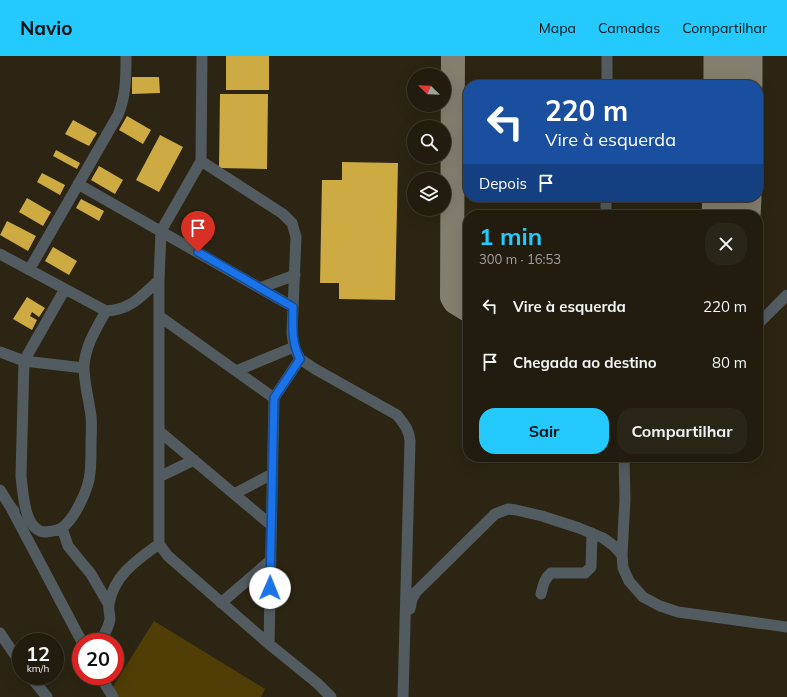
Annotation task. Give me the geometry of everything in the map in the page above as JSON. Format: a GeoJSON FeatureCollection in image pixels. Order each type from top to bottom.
{"type":"FeatureCollection","features":[{"type":"Feature","properties":{"kind":"lane"},"geometry":{"type":"LineString","coordinates":[[29,270],[108,133],[123,103],[126,56]]}},
{"type":"Feature","properties":{"kind":"lane"},"geometry":{"type":"LineString","coordinates":[[202,56],[201,161],[161,231],[159,280],[158,544],[168,556],[221,603],[317,683],[331,697]]}},
{"type":"Feature","properties":{"kind":"lane"},"geometry":{"type":"LineString","coordinates":[[607,80],[608,56]]}},
{"type":"Feature","properties":{"kind":"lane"},"geometry":{"type":"LineString","coordinates":[[201,161],[283,214],[292,223],[296,237],[292,333],[294,347],[300,359],[397,415],[406,425],[409,432],[410,441],[403,697]]}},
{"type":"Feature","properties":{"kind":"lane"},"geometry":{"type":"LineString","coordinates":[[78,184],[293,307]]}},
{"type":"Feature","properties":{"kind":"lane"},"geometry":{"type":"LineString","coordinates":[[0,254],[106,311],[117,311],[132,304],[159,280]]}},
{"type":"Feature","properties":{"kind":"lane"},"geometry":{"type":"LineString","coordinates":[[260,288],[295,275]]}},
{"type":"Feature","properties":{"kind":"lane"},"geometry":{"type":"LineString","coordinates":[[30,523],[23,494],[21,476],[24,361],[65,289]]}},
{"type":"Feature","properties":{"kind":"lane"},"geometry":{"type":"LineString","coordinates":[[763,319],[787,295]]}},
{"type":"Feature","properties":{"kind":"lane"},"geometry":{"type":"LineString","coordinates":[[10,506],[19,516],[41,532],[52,532],[62,528],[70,521],[82,497],[90,475],[91,417],[84,368],[90,340],[106,311]]}},
{"type":"Feature","properties":{"kind":"lane"},"geometry":{"type":"LineString","coordinates":[[159,316],[274,398]]}},
{"type":"Feature","properties":{"kind":"lane"},"geometry":{"type":"LineString","coordinates":[[236,371],[294,347]]}},
{"type":"Feature","properties":{"kind":"lane"},"geometry":{"type":"LineString","coordinates":[[0,352],[24,361],[84,368]]}},
{"type":"Feature","properties":{"kind":"lane"},"geometry":{"type":"LineString","coordinates":[[269,644],[274,398],[300,359]]}},
{"type":"Feature","properties":{"kind":"lane"},"geometry":{"type":"LineString","coordinates":[[159,431],[271,525]]}},
{"type":"Feature","properties":{"kind":"lane"},"geometry":{"type":"LineString","coordinates":[[159,477],[194,460]]}},
{"type":"Feature","properties":{"kind":"lane"},"geometry":{"type":"LineString","coordinates":[[624,462],[625,499],[622,555],[623,568],[629,580],[643,597],[660,606],[678,612],[787,627]]}},
{"type":"Feature","properties":{"kind":"lane"},"geometry":{"type":"LineString","coordinates":[[234,494],[272,474]]}},
{"type":"Feature","properties":{"kind":"lane"},"geometry":{"type":"LineString","coordinates":[[0,490],[77,633]]}},
{"type":"Feature","properties":{"kind":"lane"},"geometry":{"type":"LineString","coordinates":[[409,697],[410,610],[412,599],[420,587],[495,514],[508,509],[516,510],[542,516],[592,532],[614,546],[622,555]]}},
{"type":"Feature","properties":{"kind":"lane"},"geometry":{"type":"LineString","coordinates":[[62,528],[68,546],[91,574],[109,605]]}},
{"type":"Feature","properties":{"kind":"lane"},"geometry":{"type":"LineString","coordinates":[[541,594],[543,584],[547,576],[552,573],[585,573],[589,570],[591,567],[592,532]]}},
{"type":"Feature","properties":{"kind":"lane"},"geometry":{"type":"LineString","coordinates":[[104,633],[110,619],[109,605],[113,588],[121,575],[158,544]]}},
{"type":"Feature","properties":{"kind":"lane"},"geometry":{"type":"LineString","coordinates":[[221,603],[271,560]]}},
{"type":"Feature","properties":{"kind":"lane"},"geometry":{"type":"LineString","coordinates":[[0,633],[12,651]]}},
{"type":"Feature","properties":{"kind":"lane"},"geometry":{"type":"LineString","coordinates":[[37,685],[47,697]]}},
{"type":"Feature","properties":{"kind":"lane"},"geometry":{"type":"LineString","coordinates":[[106,685],[114,697]]}},
{"type":"Feature","properties":{"kind":"shaded area"},"geometry":{"type":"Polygon","coordinates":[[[154,621],[265,689],[261,697],[115,697],[109,693],[114,685],[124,685],[124,669],[154,621]]]}},
{"type":"Feature","properties":{"kind":"building"},"geometry":{"type":"Polygon","coordinates":[[[226,56],[269,56],[269,90],[226,90],[226,56]]]}},
{"type":"Feature","properties":{"kind":"building"},"geometry":{"type":"Polygon","coordinates":[[[132,77],[159,77],[160,93],[132,94],[132,77]]]}},
{"type":"Feature","properties":{"kind":"building"},"geometry":{"type":"Polygon","coordinates":[[[220,94],[268,94],[267,169],[219,168],[220,94]]]}},
{"type":"Feature","properties":{"kind":"building"},"geometry":{"type":"Polygon","coordinates":[[[127,116],[151,130],[143,144],[119,130],[127,116]]]}},
{"type":"Feature","properties":{"kind":"building"},"geometry":{"type":"Polygon","coordinates":[[[73,120],[97,133],[89,146],[65,134],[73,120]]]}},
{"type":"Feature","properties":{"kind":"building"},"geometry":{"type":"Polygon","coordinates":[[[160,135],[183,147],[159,192],[136,180],[160,135]]]}},
{"type":"Feature","properties":{"kind":"building"},"geometry":{"type":"Polygon","coordinates":[[[56,150],[80,163],[77,169],[53,156],[56,150]]]}},
{"type":"Feature","properties":{"kind":"building"},"geometry":{"type":"Polygon","coordinates":[[[342,162],[398,163],[395,300],[339,299],[339,283],[320,283],[322,180],[342,180],[342,162]]]}},
{"type":"Feature","properties":{"kind":"building"},"geometry":{"type":"Polygon","coordinates":[[[99,166],[123,180],[115,194],[91,180],[99,166]]]}},
{"type":"Feature","properties":{"kind":"building"},"geometry":{"type":"Polygon","coordinates":[[[42,173],[65,185],[60,195],[37,182],[42,173]]]}},
{"type":"Feature","properties":{"kind":"building"},"geometry":{"type":"Polygon","coordinates":[[[27,198],[51,212],[43,226],[19,212],[27,198]]]}},
{"type":"Feature","properties":{"kind":"building"},"geometry":{"type":"Polygon","coordinates":[[[81,199],[104,211],[99,221],[76,208],[81,199]]]}},
{"type":"Feature","properties":{"kind":"building"},"geometry":{"type":"Polygon","coordinates":[[[7,221],[36,236],[28,251],[0,235],[7,221]]]}},
{"type":"Feature","properties":{"kind":"building"},"geometry":{"type":"Polygon","coordinates":[[[53,247],[77,261],[69,275],[45,261],[53,247]]]}},
{"type":"Feature","properties":{"kind":"building"},"geometry":{"type":"Polygon","coordinates":[[[27,297],[45,308],[39,317],[32,312],[30,316],[37,320],[32,330],[13,319],[27,297]]]}},
{"type":"Feature","properties":{"kind":"taxiway"},"geometry":{"type":"LineString","coordinates":[[453,56],[452,297],[455,302],[463,307]]}},
{"type":"Feature","properties":{"kind":"runway"},"geometry":{"type":"LineString","coordinates":[[733,56],[733,80]]}},
{"type":"Feature","properties":{"kind":"runway"},"geometry":{"type":"LineString","coordinates":[[731,210],[732,202]]}},
{"type":"Feature","properties":{"kind":"route"},"geometry":{"type":"LineString","coordinates":[[198,252],[293,307],[292,333],[294,347],[300,359],[274,398],[270,588]]}}]}
